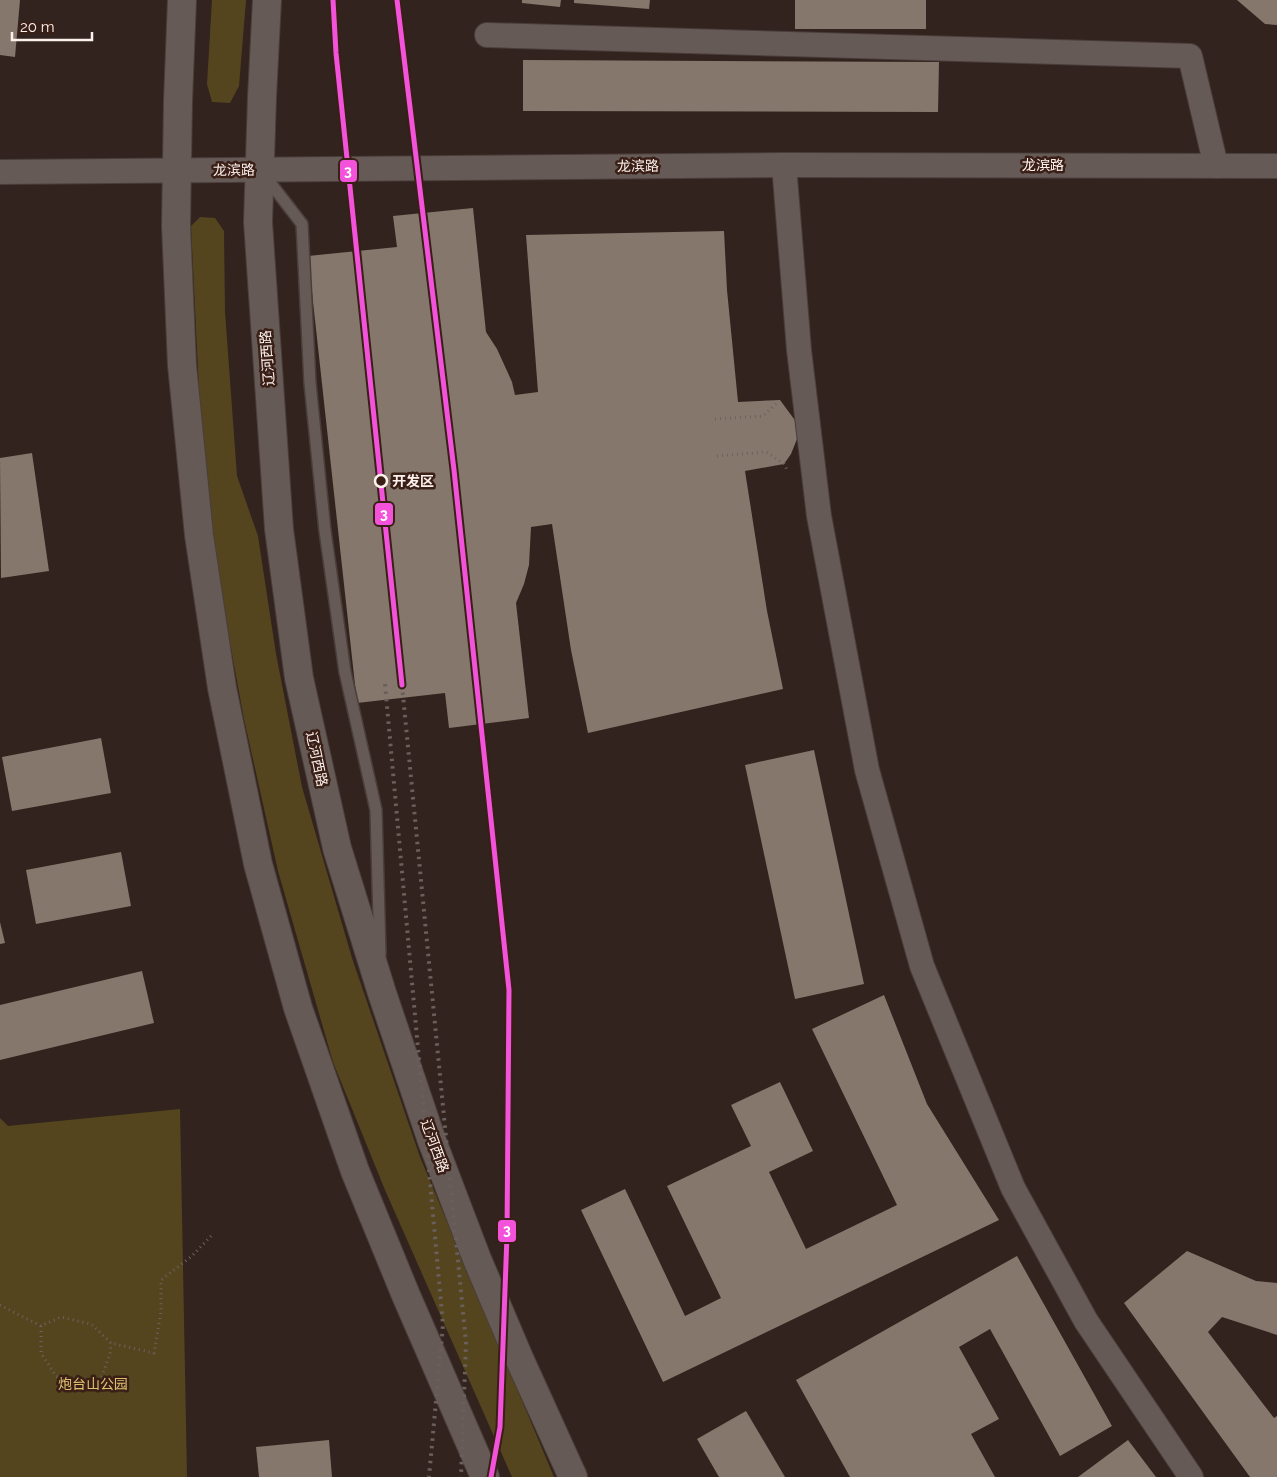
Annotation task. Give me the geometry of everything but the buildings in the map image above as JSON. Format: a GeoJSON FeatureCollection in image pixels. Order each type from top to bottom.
{"type":"FeatureCollection","features":[{"type":"Feature","properties":{"kind":"main road"},"geometry":{"type":"LineString","coordinates":[[182,0],[176,226],[182,365],[199,535],[222,688],[258,864],[298,1008],[355,1171],[405,1294],[485,1477]]}},
{"type":"Feature","properties":{"kind":"main road","name":"辽河西路"},"geometry":{"type":"LineString","coordinates":[[267,0],[258,222],[279,529],[299,678],[337,848],[382,993],[432,1141],[477,1259],[573,1477]]}},
{"type":"Feature","properties":{"kind":"street"},"geometry":{"type":"LineString","coordinates":[[487,35],[1190,56],[1216,166]]}},
{"type":"Feature","properties":{"kind":"street","name":"龙滨路"},"geometry":{"type":"LineString","coordinates":[[0,172],[784,165],[1277,166]]}},
{"type":"Feature","properties":{"kind":"street"},"geometry":{"type":"LineString","coordinates":[[784,165],[799,350],[819,516],[867,770],[922,966],[1013,1188],[1086,1321],[1191,1477]]}},
{"type":"Feature","properties":{"kind":"lane"},"geometry":{"type":"LineString","coordinates":[[259,169],[302,224],[310,383],[325,530],[345,672],[376,810],[382,993]]}},
{"type":"Feature","properties":{"kind":"path"},"geometry":{"type":"LineString","coordinates":[[715,419],[763,416],[780,400]]}},
{"type":"Feature","properties":{"kind":"path"},"geometry":{"type":"LineString","coordinates":[[717,456],[766,452],[784,464]]}},
{"type":"Feature","properties":{"kind":"path"},"geometry":{"type":"LineString","coordinates":[[41,1326],[61,1317],[91,1324],[111,1343],[154,1353],[161,1312],[161,1280],[192,1256],[213,1234]]}},
{"type":"Feature","properties":{"kind":"path"},"geometry":{"type":"LineString","coordinates":[[0,1305],[41,1326]]}},
{"type":"Feature","properties":{"kind":"path"},"geometry":{"type":"LineString","coordinates":[[41,1326],[41,1353],[56,1376],[82,1387],[101,1378],[110,1354],[111,1343]]}},
{"type":"Feature","properties":{"kind":"green space"},"geometry":{"type":"Polygon","coordinates":[[[212,0],[246,0],[239,86],[230,103],[212,102],[207,84],[212,0]]]}},
{"type":"Feature","properties":{"kind":"green space"},"geometry":{"type":"Polygon","coordinates":[[[200,217],[215,218],[224,231],[225,312],[237,476],[258,536],[276,654],[302,787],[352,958],[420,1157],[554,1477],[512,1477],[385,1190],[333,1062],[278,871],[244,719],[221,594],[207,482],[199,390],[191,226],[200,217]]]}},
{"type":"Feature","properties":{"kind":"green space","name":"炮台山公园"},"geometry":{"type":"Polygon","coordinates":[[[180,1109],[187,1477],[0,1477],[0,1118],[8,1126],[180,1109]]]}},
{"type":"Feature","properties":{"kind":"railway"},"geometry":{"type":"LineString","coordinates":[[385,684],[443,1325],[429,1477]]}},
{"type":"Feature","properties":{"kind":"railway"},"geometry":{"type":"LineString","coordinates":[[402,685],[466,1343],[461,1477]]}},
{"type":"Feature","properties":{"kind":"transit line","name":"3"},"geometry":{"type":"LineString","coordinates":[[333,0],[336,53],[402,685]]}},
{"type":"Feature","properties":{"kind":"transit line","name":"3"},"geometry":{"type":"LineString","coordinates":[[397,0],[454,470],[509,990],[507,1235],[500,1427],[491,1477]]}},
{"type":"Feature","properties":{"kind":"place","name":"开发区"},"geometry":{"type":"Point","coordinates":[381,481]}}]}
